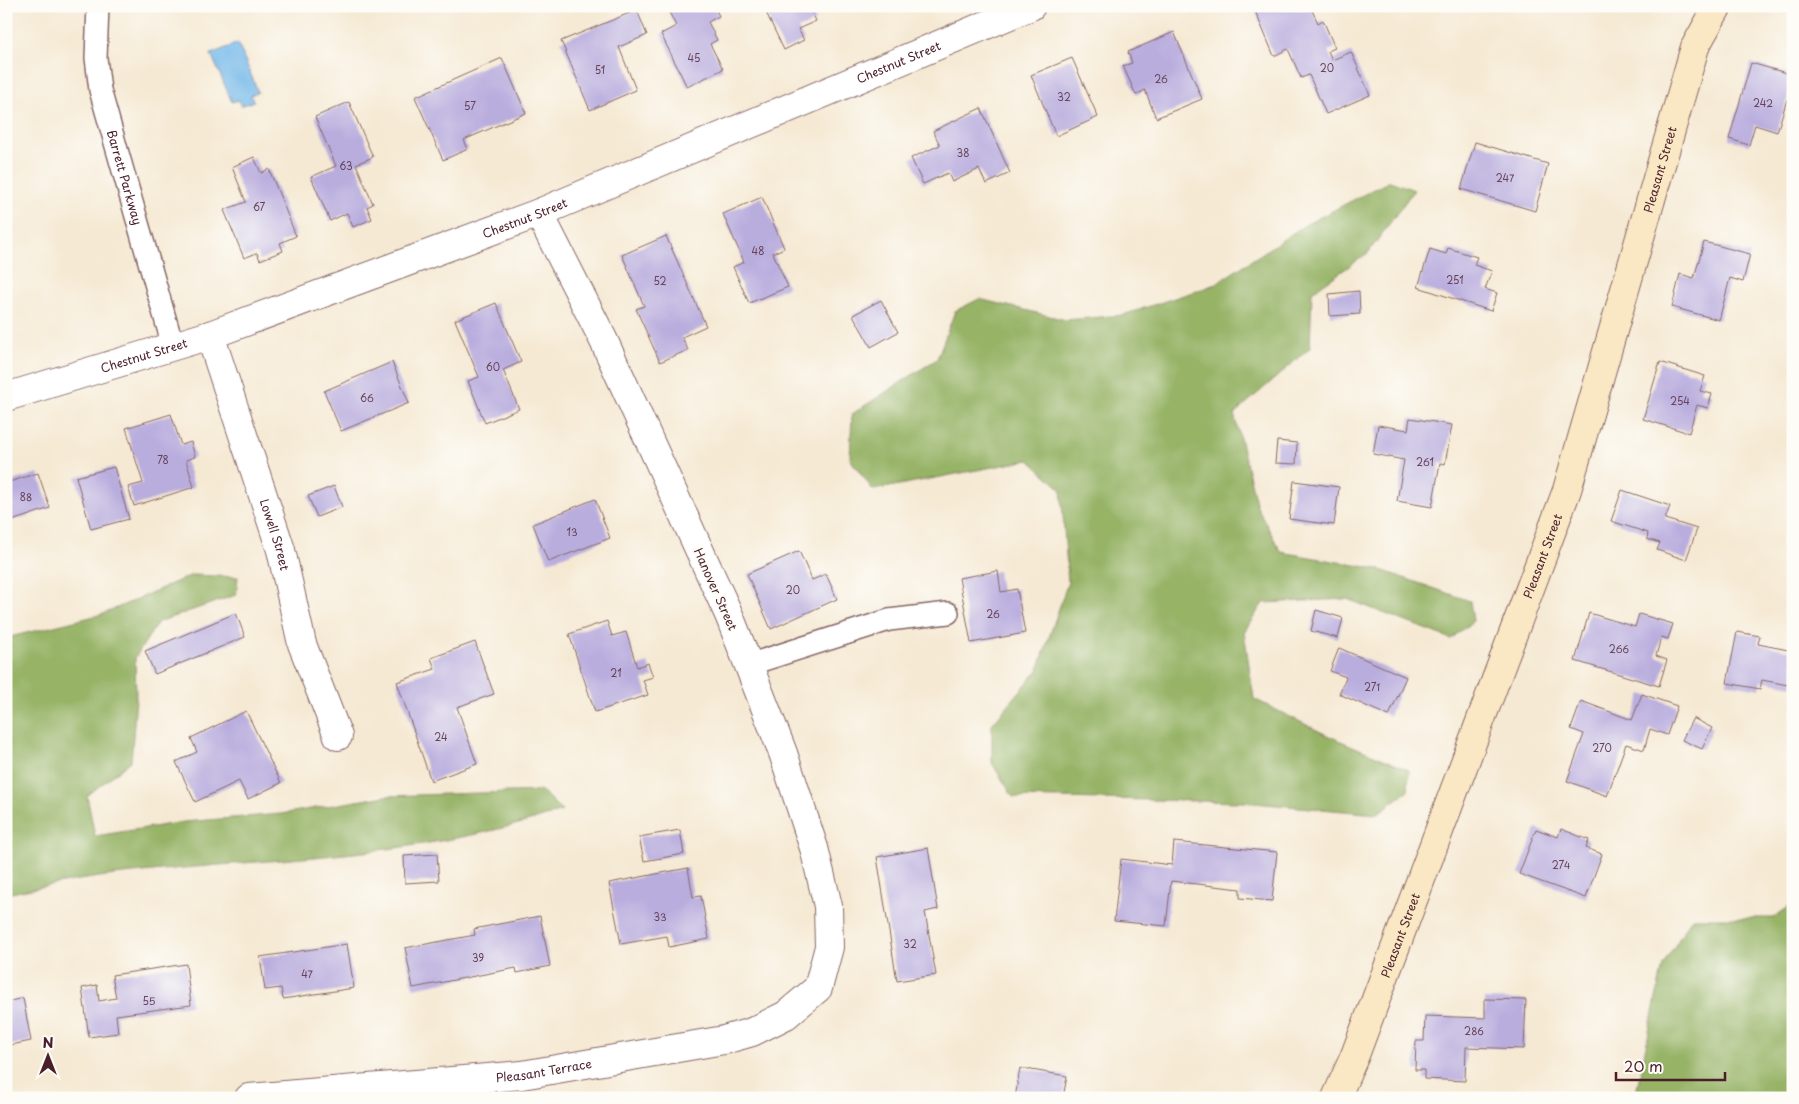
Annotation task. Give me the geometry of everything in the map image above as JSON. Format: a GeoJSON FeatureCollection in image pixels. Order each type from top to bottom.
{"type":"FeatureCollection","features":[{"type":"Feature","properties":{"kind":"street","name":"Chestnut Street"},"geometry":{"type":"LineString","coordinates":[[6,397],[210,335],[539,213],[1031,6]]}},
{"type":"Feature","properties":{"kind":"street","name":"Pleasant Street"},"geometry":{"type":"LineString","coordinates":[[1336,1098],[1355,1055],[1567,490],[1695,48],[1718,6]]}},
{"type":"Feature","properties":{"kind":"street","name":"Hanover Street"},"geometry":{"type":"LineString","coordinates":[[539,213],[603,339],[729,615],[786,762],[814,848],[828,906],[829,947],[819,983]]}},
{"type":"Feature","properties":{"kind":"street","name":"Lowell Street"},"geometry":{"type":"LineString","coordinates":[[210,335],[281,550],[302,644],[338,736]]}},
{"type":"Feature","properties":{"kind":"street","name":"Pleasant Terrace"},"geometry":{"type":"LineString","coordinates":[[249,1098],[522,1074],[724,1040],[752,1032],[786,1015],[818,988],[819,983]]}},
{"type":"Feature","properties":{"kind":"lane","name":"Barrett Parkway"},"geometry":{"type":"LineString","coordinates":[[98,6],[96,58],[100,90],[173,346]]}},
{"type":"Feature","properties":{"kind":"lane"},"geometry":{"type":"LineString","coordinates":[[748,665],[889,620],[948,614]]}},
{"type":"Feature","properties":{"kind":"green space"},"geometry":{"type":"Polygon","coordinates":[[[1390,181],[1414,190],[1368,253],[1312,292],[1310,348],[1234,414],[1257,507],[1281,552],[1378,569],[1470,601],[1473,621],[1451,639],[1347,599],[1263,603],[1244,632],[1254,699],[1329,736],[1409,770],[1408,791],[1377,814],[1243,802],[1013,797],[992,763],[992,724],[1038,670],[1068,582],[1061,489],[1029,460],[873,490],[850,459],[852,414],[937,359],[955,311],[979,299],[1066,320],[1123,315],[1214,285],[1305,225],[1390,181]]]}},
{"type":"Feature","properties":{"kind":"green space"},"geometry":{"type":"Polygon","coordinates":[[[192,575],[238,577],[236,595],[158,622],[135,658],[136,699],[131,761],[87,796],[95,836],[184,822],[281,814],[386,796],[542,791],[562,811],[506,827],[449,840],[391,849],[157,870],[99,877],[6,894],[6,638],[103,614],[192,575]]]}},
{"type":"Feature","properties":{"kind":"green space"},"geometry":{"type":"Polygon","coordinates":[[[1793,904],[1793,1098],[1635,1098],[1663,965],[1692,918],[1773,918],[1793,904]]]}},
{"type":"Feature","properties":{"kind":"water"},"geometry":{"type":"Polygon","coordinates":[[[238,43],[258,92],[251,95],[254,101],[241,106],[239,100],[232,102],[211,54],[238,43]]]}},
{"type":"Feature","properties":{"kind":"building"},"geometry":{"type":"Polygon","coordinates":[[[666,6],[714,6],[719,16],[708,22],[717,40],[710,44],[723,69],[687,87],[661,34],[676,26],[666,6]]]}},
{"type":"Feature","properties":{"kind":"building"},"geometry":{"type":"Polygon","coordinates":[[[763,6],[809,6],[816,21],[798,29],[804,40],[784,50],[763,6]]]}},
{"type":"Feature","properties":{"kind":"building"},"geometry":{"type":"Polygon","coordinates":[[[1253,6],[1284,6],[1285,8],[1310,6],[1318,23],[1323,20],[1335,48],[1328,51],[1332,60],[1351,52],[1370,95],[1326,114],[1309,75],[1301,78],[1288,49],[1274,56],[1253,6]]]}},
{"type":"Feature","properties":{"kind":"building"},"geometry":{"type":"Polygon","coordinates":[[[637,10],[647,35],[619,47],[636,90],[590,110],[561,41],[637,10]]]}},
{"type":"Feature","properties":{"kind":"building"},"geometry":{"type":"Polygon","coordinates":[[[1174,32],[1202,99],[1156,118],[1145,90],[1136,95],[1123,66],[1132,63],[1128,52],[1174,32]]]}},
{"type":"Feature","properties":{"kind":"building"},"geometry":{"type":"Polygon","coordinates":[[[502,58],[526,113],[464,140],[468,149],[443,160],[415,97],[502,58]]]}},
{"type":"Feature","properties":{"kind":"building"},"geometry":{"type":"Polygon","coordinates":[[[1072,58],[1098,117],[1056,136],[1031,75],[1072,58]]]}},
{"type":"Feature","properties":{"kind":"building"},"geometry":{"type":"Polygon","coordinates":[[[1751,63],[1793,75],[1793,80],[1777,132],[1755,125],[1749,145],[1729,139],[1751,63]]]}},
{"type":"Feature","properties":{"kind":"building"},"geometry":{"type":"Polygon","coordinates":[[[349,102],[373,157],[356,164],[373,204],[367,207],[372,219],[353,227],[347,213],[330,221],[311,177],[336,166],[315,117],[349,102]]]}},
{"type":"Feature","properties":{"kind":"building"},"geometry":{"type":"Polygon","coordinates":[[[981,108],[1010,173],[986,184],[979,169],[952,182],[948,173],[923,184],[911,158],[940,145],[933,131],[981,108]]]}},
{"type":"Feature","properties":{"kind":"building"},"geometry":{"type":"Polygon","coordinates":[[[1475,142],[1548,164],[1535,211],[1461,189],[1475,142]]]}},
{"type":"Feature","properties":{"kind":"building"},"geometry":{"type":"Polygon","coordinates":[[[254,157],[261,173],[269,169],[296,236],[280,243],[283,251],[260,260],[257,253],[244,258],[224,210],[246,202],[232,167],[254,157]]]}},
{"type":"Feature","properties":{"kind":"building"},"geometry":{"type":"Polygon","coordinates":[[[762,197],[784,248],[773,253],[788,287],[749,303],[733,267],[744,262],[723,214],[762,197]]]}},
{"type":"Feature","properties":{"kind":"building"},"geometry":{"type":"Polygon","coordinates":[[[666,236],[706,326],[682,337],[688,350],[660,362],[636,309],[644,306],[622,255],[666,236]]]}},
{"type":"Feature","properties":{"kind":"building"},"geometry":{"type":"Polygon","coordinates":[[[1704,242],[1750,254],[1743,282],[1730,278],[1719,320],[1672,307],[1680,274],[1694,278],[1704,242]]]}},
{"type":"Feature","properties":{"kind":"building"},"geometry":{"type":"Polygon","coordinates":[[[1448,248],[1477,257],[1474,265],[1492,271],[1485,289],[1497,293],[1491,311],[1418,287],[1430,249],[1446,254],[1448,248]]]}},
{"type":"Feature","properties":{"kind":"building"},"geometry":{"type":"Polygon","coordinates":[[[1359,291],[1360,314],[1330,316],[1329,294],[1359,291]]]}},
{"type":"Feature","properties":{"kind":"building"},"geometry":{"type":"Polygon","coordinates":[[[881,300],[898,332],[871,347],[853,315],[881,300]]]}},
{"type":"Feature","properties":{"kind":"building"},"geometry":{"type":"Polygon","coordinates":[[[496,303],[521,362],[503,370],[519,409],[485,423],[468,381],[479,377],[455,320],[496,303]]]}},
{"type":"Feature","properties":{"kind":"building"},"geometry":{"type":"Polygon","coordinates":[[[392,362],[409,403],[341,431],[324,391],[392,362]]]}},
{"type":"Feature","properties":{"kind":"building"},"geometry":{"type":"Polygon","coordinates":[[[1660,362],[1705,376],[1700,391],[1712,394],[1708,408],[1697,405],[1689,433],[1643,419],[1660,362]]]}},
{"type":"Feature","properties":{"kind":"building"},"geometry":{"type":"Polygon","coordinates":[[[171,414],[181,445],[191,442],[195,457],[186,460],[194,487],[134,506],[128,487],[143,483],[126,428],[171,414]]]}},
{"type":"Feature","properties":{"kind":"building"},"geometry":{"type":"Polygon","coordinates":[[[1410,418],[1452,425],[1445,464],[1440,463],[1432,507],[1397,501],[1404,460],[1373,454],[1378,425],[1408,430],[1410,418]]]}},
{"type":"Feature","properties":{"kind":"building"},"geometry":{"type":"Polygon","coordinates":[[[1277,441],[1297,443],[1296,464],[1275,463],[1277,441]]]}},
{"type":"Feature","properties":{"kind":"building"},"geometry":{"type":"Polygon","coordinates":[[[114,467],[129,519],[91,529],[76,477],[114,467]]]}},
{"type":"Feature","properties":{"kind":"building"},"geometry":{"type":"Polygon","coordinates":[[[38,473],[50,508],[6,523],[6,483],[38,473]]]}},
{"type":"Feature","properties":{"kind":"building"},"geometry":{"type":"Polygon","coordinates":[[[1294,481],[1339,487],[1334,525],[1289,519],[1294,481]]]}},
{"type":"Feature","properties":{"kind":"building"},"geometry":{"type":"Polygon","coordinates":[[[334,486],[342,507],[317,517],[308,496],[334,486]]]}},
{"type":"Feature","properties":{"kind":"building"},"geometry":{"type":"Polygon","coordinates":[[[1622,490],[1670,506],[1665,519],[1697,529],[1686,560],[1657,550],[1660,543],[1647,539],[1648,533],[1611,521],[1622,490]]]}},
{"type":"Feature","properties":{"kind":"building"},"geometry":{"type":"Polygon","coordinates":[[[595,499],[610,538],[548,562],[533,524],[595,499]]]}},
{"type":"Feature","properties":{"kind":"building"},"geometry":{"type":"Polygon","coordinates":[[[799,551],[812,580],[826,574],[837,599],[771,629],[747,574],[799,551]]]}},
{"type":"Feature","properties":{"kind":"building"},"geometry":{"type":"Polygon","coordinates":[[[998,571],[1001,592],[1017,589],[1025,633],[971,643],[959,578],[998,571]]]}},
{"type":"Feature","properties":{"kind":"building"},"geometry":{"type":"Polygon","coordinates":[[[1316,610],[1343,618],[1338,638],[1311,631],[1316,610]]]}},
{"type":"Feature","properties":{"kind":"building"},"geometry":{"type":"Polygon","coordinates":[[[236,613],[245,637],[155,674],[145,651],[236,613]]]}},
{"type":"Feature","properties":{"kind":"building"},"geometry":{"type":"Polygon","coordinates":[[[1589,613],[1635,627],[1639,614],[1673,624],[1668,639],[1661,637],[1656,656],[1667,660],[1659,686],[1575,661],[1589,613]]]}},
{"type":"Feature","properties":{"kind":"building"},"geometry":{"type":"Polygon","coordinates":[[[607,621],[612,636],[626,632],[637,667],[648,663],[653,677],[643,680],[648,695],[595,712],[569,634],[607,621]]]}},
{"type":"Feature","properties":{"kind":"building"},"geometry":{"type":"Polygon","coordinates":[[[1737,632],[1760,636],[1758,644],[1793,651],[1793,686],[1762,680],[1760,689],[1727,683],[1737,632]]]}},
{"type":"Feature","properties":{"kind":"building"},"geometry":{"type":"Polygon","coordinates":[[[475,642],[494,694],[457,707],[477,764],[431,781],[397,682],[435,669],[431,658],[475,642]]]}},
{"type":"Feature","properties":{"kind":"building"},"geometry":{"type":"Polygon","coordinates":[[[1339,648],[1406,677],[1389,716],[1339,694],[1346,677],[1330,671],[1339,648]]]}},
{"type":"Feature","properties":{"kind":"building"},"geometry":{"type":"Polygon","coordinates":[[[1642,694],[1677,706],[1667,735],[1650,729],[1644,750],[1626,744],[1607,796],[1567,781],[1584,734],[1571,729],[1581,701],[1632,720],[1642,694]]]}},
{"type":"Feature","properties":{"kind":"building"},"geometry":{"type":"Polygon","coordinates":[[[246,711],[281,783],[248,799],[239,781],[195,802],[176,762],[197,752],[191,738],[246,711]]]}},
{"type":"Feature","properties":{"kind":"building"},"geometry":{"type":"Polygon","coordinates":[[[1693,718],[1712,728],[1702,749],[1682,740],[1693,718]]]}},
{"type":"Feature","properties":{"kind":"building"},"geometry":{"type":"Polygon","coordinates":[[[1536,829],[1558,837],[1561,829],[1589,840],[1586,848],[1602,854],[1586,898],[1519,874],[1536,829]]]}},
{"type":"Feature","properties":{"kind":"building"},"geometry":{"type":"Polygon","coordinates":[[[680,830],[684,854],[644,861],[639,837],[680,830]]]}},
{"type":"Feature","properties":{"kind":"building"},"geometry":{"type":"Polygon","coordinates":[[[1174,842],[1277,852],[1272,901],[1240,898],[1240,889],[1171,881],[1166,926],[1114,921],[1121,859],[1172,865],[1174,842]]]}},
{"type":"Feature","properties":{"kind":"building"},"geometry":{"type":"Polygon","coordinates":[[[928,848],[938,909],[925,912],[936,975],[897,981],[877,857],[928,848]]]}},
{"type":"Feature","properties":{"kind":"building"},"geometry":{"type":"Polygon","coordinates":[[[437,854],[439,881],[405,883],[404,856],[437,854]]]}},
{"type":"Feature","properties":{"kind":"building"},"geometry":{"type":"Polygon","coordinates":[[[688,868],[693,897],[701,896],[709,939],[669,947],[667,936],[621,944],[609,883],[688,868]]]}},
{"type":"Feature","properties":{"kind":"building"},"geometry":{"type":"Polygon","coordinates":[[[540,916],[550,966],[517,973],[516,968],[413,988],[405,948],[475,935],[474,929],[540,916]]]}},
{"type":"Feature","properties":{"kind":"building"},"geometry":{"type":"Polygon","coordinates":[[[347,944],[354,988],[283,999],[281,988],[265,990],[260,957],[347,944]]]}},
{"type":"Feature","properties":{"kind":"building"},"geometry":{"type":"Polygon","coordinates":[[[186,964],[191,1005],[116,1015],[118,1033],[89,1037],[82,988],[97,985],[99,1001],[116,998],[112,975],[186,964]]]}},
{"type":"Feature","properties":{"kind":"building"},"geometry":{"type":"Polygon","coordinates":[[[23,998],[31,1041],[6,1046],[6,1002],[23,998]]]}},
{"type":"Feature","properties":{"kind":"building"},"geometry":{"type":"Polygon","coordinates":[[[1485,999],[1526,1000],[1524,1049],[1466,1047],[1465,1081],[1424,1079],[1424,1070],[1415,1070],[1416,1041],[1424,1041],[1425,1016],[1485,1018],[1485,999]]]}},
{"type":"Feature","properties":{"kind":"building"},"geometry":{"type":"Polygon","coordinates":[[[1020,1068],[1067,1076],[1063,1098],[1015,1098],[1020,1068]]]}}]}
